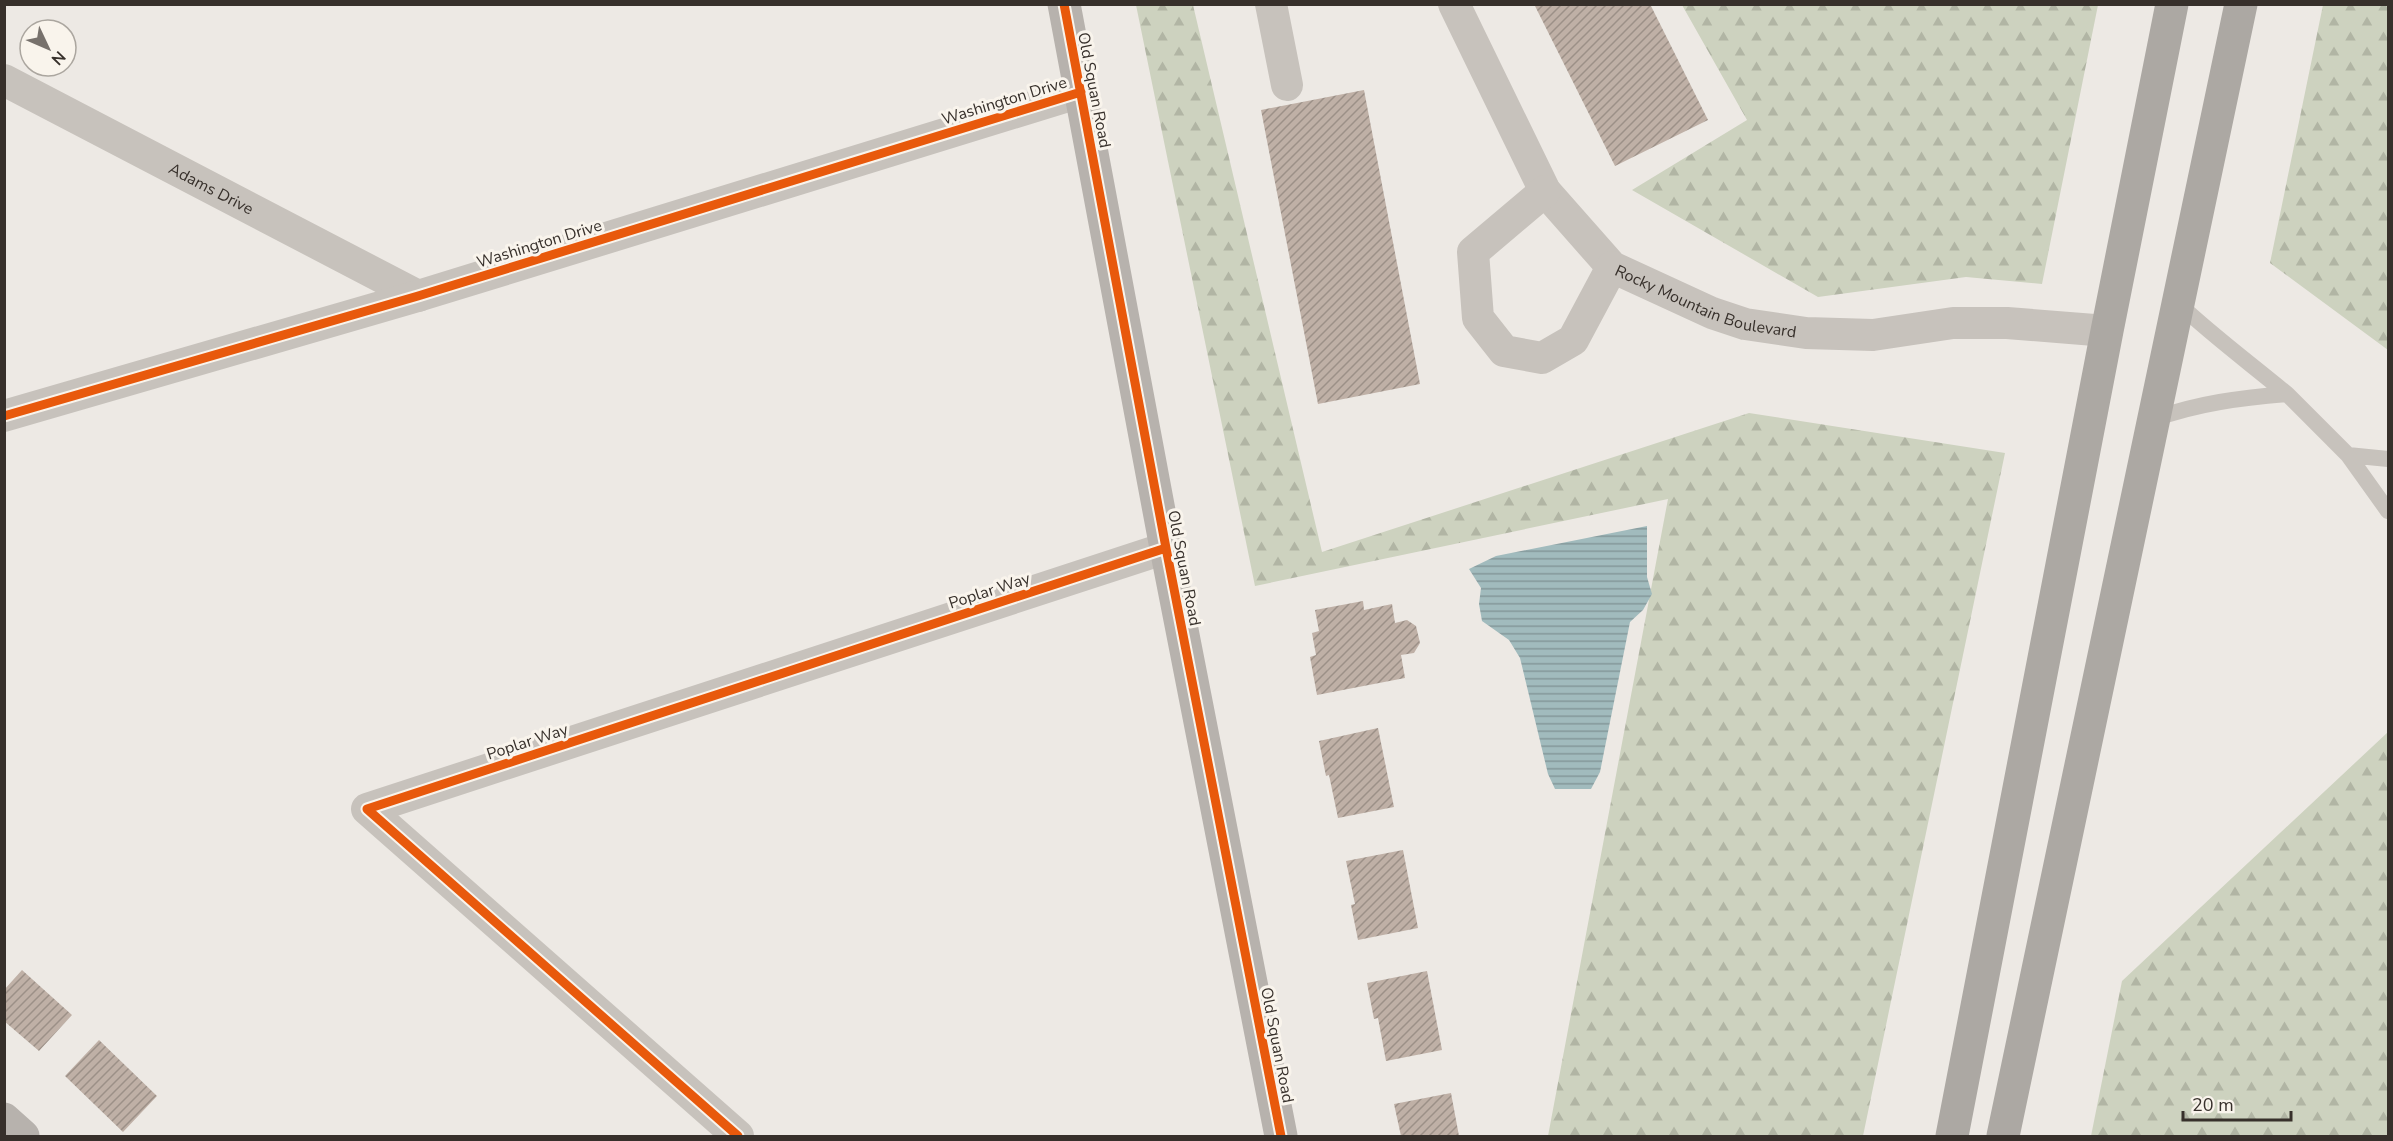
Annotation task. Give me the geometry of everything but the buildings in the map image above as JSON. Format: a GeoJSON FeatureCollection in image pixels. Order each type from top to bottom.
{"type":"FeatureCollection","features":[{"type":"Feature","properties":{"kind":"highway"},"geometry":{"type":"LineString","coordinates":[[1952,1137],[2172,4]]}},
{"type":"Feature","properties":{"kind":"highway"},"geometry":{"type":"LineString","coordinates":[[2003,1137],[2241,4]]}},
{"type":"Feature","properties":{"kind":"highway"},"geometry":{"type":"LineString","coordinates":[[1942,1137],[1959,1097]]}},
{"type":"Feature","properties":{"kind":"street","name":"Old Squan Road"},"geometry":{"type":"LineString","coordinates":[[1064,4],[1166,548],[1281,1137]]}},
{"type":"Feature","properties":{"kind":"street"},"geometry":{"type":"LineString","coordinates":[[1271,4],[1287,85]]}},
{"type":"Feature","properties":{"kind":"street","name":"Rocky Mountain Boulevard"},"geometry":{"type":"LineString","coordinates":[[1454,4],[1545,191],[1612,267],[1712,313],[1745,324],[1806,333],[1873,335],[1953,323],[2007,323],[2107,331]]}},
{"type":"Feature","properties":{"kind":"street","name":"Adams Drive"},"geometry":{"type":"LineString","coordinates":[[4,80],[418,296]]}},
{"type":"Feature","properties":{"kind":"street","name":"Washington Drive"},"geometry":{"type":"LineString","coordinates":[[4,416],[418,296],[1081,92]]}},
{"type":"Feature","properties":{"kind":"street"},"geometry":{"type":"LineString","coordinates":[[1545,191],[1473,252],[1478,318],[1504,351],[1542,358],[1573,340],[1612,267]]}},
{"type":"Feature","properties":{"kind":"street","name":"Poplar Way"},"geometry":{"type":"LineString","coordinates":[[738,1137],[367,809],[1166,548]]}},
{"type":"Feature","properties":{"kind":"street"},"geometry":{"type":"LineString","coordinates":[[4,1119],[23,1137]]}},
{"type":"Feature","properties":{"kind":"lane"},"geometry":{"type":"LineString","coordinates":[[2179,304],[2203,327],[2287,394],[2348,455],[2388,512]]}},
{"type":"Feature","properties":{"kind":"lane"},"geometry":{"type":"LineString","coordinates":[[2154,419],[2184,408],[2230,399],[2287,394]]}},
{"type":"Feature","properties":{"kind":"lane"},"geometry":{"type":"LineString","coordinates":[[2348,455],[2388,459]]}},
{"type":"Feature","properties":{"kind":"green space"},"geometry":{"type":"Polygon","coordinates":[[[1136,5],[1193,5],[1322,552],[1749,413],[2005,453],[1863,1136],[1548,1136],[1668,499],[1255,586],[1136,5]]]}},
{"type":"Feature","properties":{"kind":"green space"},"geometry":{"type":"Polygon","coordinates":[[[1682,5],[2098,5],[2042,284],[1966,277],[1818,297],[1632,190],[1747,120],[1682,5]]]}},
{"type":"Feature","properties":{"kind":"green space"},"geometry":{"type":"Polygon","coordinates":[[[2323,5],[2388,5],[2388,350],[2270,263],[2323,5]]]}},
{"type":"Feature","properties":{"kind":"green space"},"geometry":{"type":"Polygon","coordinates":[[[2388,732],[2388,1136],[2091,1136],[2122,981],[2388,732]]]}},
{"type":"Feature","properties":{"kind":"water"},"geometry":{"type":"Polygon","coordinates":[[[1647,526],[1647,577],[1652,594],[1643,610],[1630,622],[1600,772],[1591,789],[1555,789],[1548,774],[1520,658],[1509,640],[1482,621],[1479,604],[1481,588],[1469,569],[1496,556],[1647,526]]]}},
{"type":"Feature","properties":{"kind":"cycle path"},"geometry":{"type":"LineString","coordinates":[[1064,4],[1166,548],[1281,1136]]}},
{"type":"Feature","properties":{"kind":"cycle path"},"geometry":{"type":"LineString","coordinates":[[4,416],[418,296],[1081,92]]}},
{"type":"Feature","properties":{"kind":"cycle path"},"geometry":{"type":"LineString","coordinates":[[738,1136],[367,809],[1166,548]]}}]}
